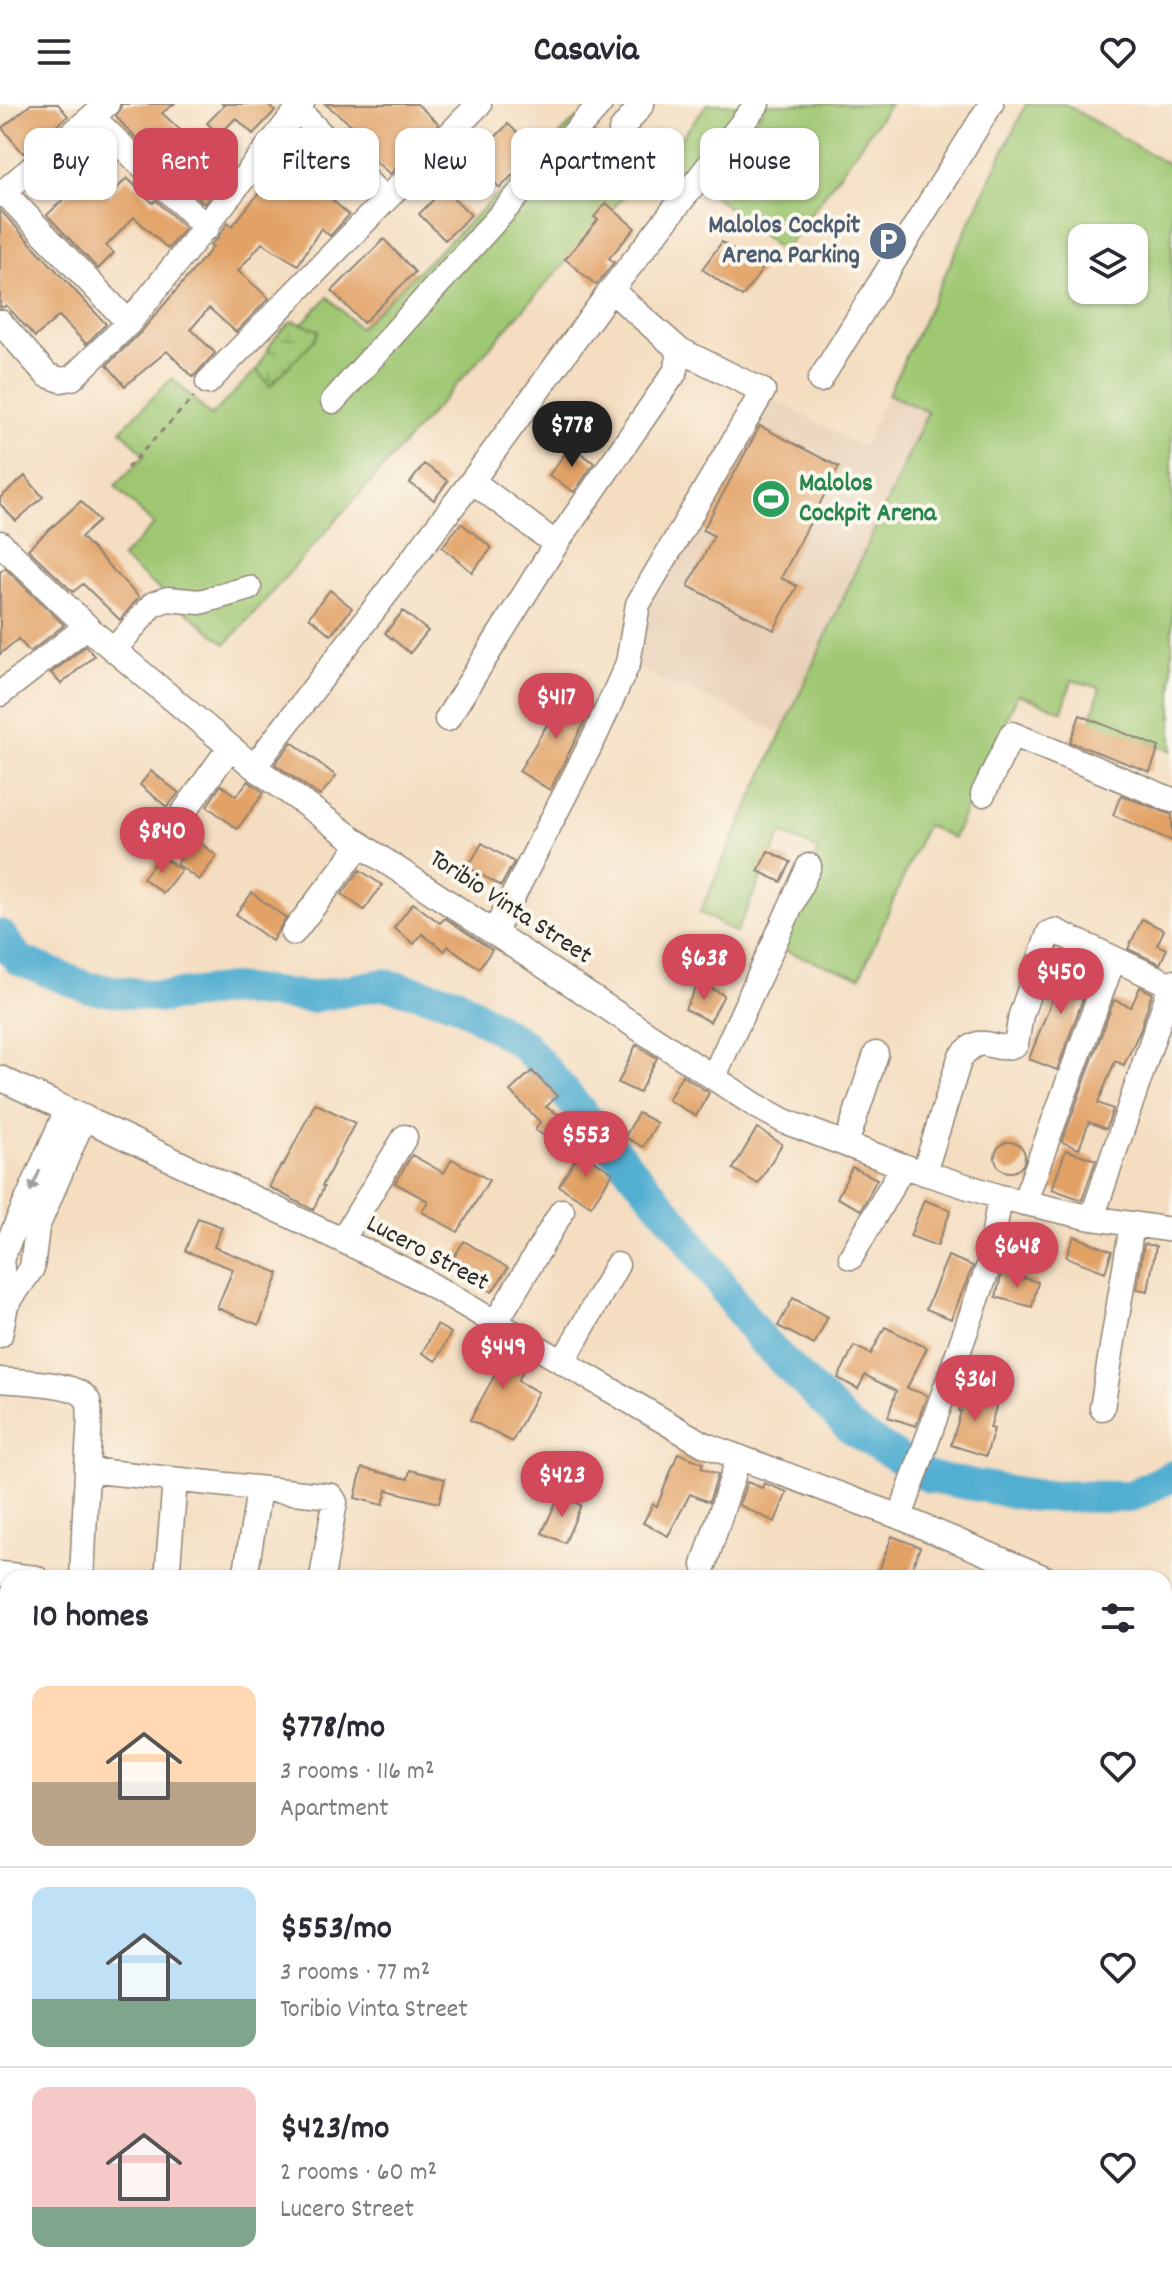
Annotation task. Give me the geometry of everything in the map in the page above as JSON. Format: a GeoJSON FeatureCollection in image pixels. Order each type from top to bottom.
{"type":"FeatureCollection","features":[{"type":"Feature","properties":{"kind":"street"},"geometry":{"type":"LineString","coordinates":[[208,382],[479,104]]}},
{"type":"Feature","properties":{"kind":"street"},"geometry":{"type":"LineString","coordinates":[[333,401],[600,104]]}},
{"type":"Feature","properties":{"kind":"street"},"geometry":{"type":"LineString","coordinates":[[623,128],[642,104]]}},
{"type":"Feature","properties":{"kind":"street"},"geometry":{"type":"LineString","coordinates":[[254,767],[472,481],[611,290],[757,104]]}},
{"type":"Feature","properties":{"kind":"street"},"geometry":{"type":"LineString","coordinates":[[820,380],[991,104]]}},
{"type":"Feature","properties":{"kind":"street"},"geometry":{"type":"LineString","coordinates":[[0,322],[47,375],[61,380],[72,378],[129,323],[300,107],[384,199]]}},
{"type":"Feature","properties":{"kind":"street"},"geometry":{"type":"LineString","coordinates":[[129,323],[2,193],[100,110],[207,228]]}},
{"type":"Feature","properties":{"kind":"street"},"geometry":{"type":"LineString","coordinates":[[495,931],[596,734],[628,663],[638,604],[763,391],[678,349],[611,290]]}},
{"type":"Feature","properties":{"kind":"street"},"geometry":{"type":"LineString","coordinates":[[447,719],[556,544],[675,372],[678,349]]}},
{"type":"Feature","properties":{"kind":"street"},"geometry":{"type":"LineString","coordinates":[[472,481],[556,544]]}},
{"type":"Feature","properties":{"kind":"street","name":"Toribio Vinta Street"},"geometry":{"type":"LineString","coordinates":[[0,543],[86,627],[254,767],[361,844],[755,1105],[784,1121],[914,1170],[1012,1200],[1092,1218],[1172,1230]]}},
{"type":"Feature","properties":{"kind":"street"},"geometry":{"type":"LineString","coordinates":[[114,650],[153,604],[168,599],[200,602],[249,588]]}},
{"type":"Feature","properties":{"kind":"street"},"geometry":{"type":"LineString","coordinates":[[0,694],[86,627]]}},
{"type":"Feature","properties":{"kind":"street"},"geometry":{"type":"LineString","coordinates":[[983,794],[1012,734],[1172,800]]}},
{"type":"Feature","properties":{"kind":"street"},"geometry":{"type":"LineString","coordinates":[[159,847],[230,747]]}},
{"type":"Feature","properties":{"kind":"street"},"geometry":{"type":"LineString","coordinates":[[293,933],[361,844]]}},
{"type":"Feature","properties":{"kind":"street"},"geometry":{"type":"LineString","coordinates":[[714,1076],[809,866]]}},
{"type":"Feature","properties":{"kind":"street"},"geometry":{"type":"LineString","coordinates":[[851,1257],[914,1170],[960,1058],[971,1046],[980,1043],[1004,1047],[1016,1044],[1021,1015],[1049,933],[1055,931],[1113,960],[1172,983],[1092,1218]]}},
{"type":"Feature","properties":{"kind":"street"},"geometry":{"type":"LineString","coordinates":[[900,1517],[1012,1200],[1113,960]]}},
{"type":"Feature","properties":{"kind":"street"},"geometry":{"type":"LineString","coordinates":[[846,1144],[876,1054]]}},
{"type":"Feature","properties":{"kind":"street","name":"Lucero Street"},"geometry":{"type":"LineString","coordinates":[[0,1078],[409,1272],[703,1444],[900,1517],[1026,1570]]}},
{"type":"Feature","properties":{"kind":"street"},"geometry":{"type":"LineString","coordinates":[[0,1335],[6,1305],[1,1259],[76,1113]]}},
{"type":"Feature","properties":{"kind":"street"},"geometry":{"type":"LineString","coordinates":[[6,1305],[32,1268],[37,1227],[76,1113]]}},
{"type":"Feature","properties":{"kind":"street"},"geometry":{"type":"LineString","coordinates":[[342,1240],[405,1137]]}},
{"type":"Feature","properties":{"kind":"street"},"geometry":{"type":"LineString","coordinates":[[496,1322],[562,1211]]}},
{"type":"Feature","properties":{"kind":"street"},"geometry":{"type":"LineString","coordinates":[[1102,1408],[1132,1225]]}},
{"type":"Feature","properties":{"kind":"street"},"geometry":{"type":"LineString","coordinates":[[9,1239],[33,1248]]}},
{"type":"Feature","properties":{"kind":"street"},"geometry":{"type":"LineString","coordinates":[[563,1362],[617,1265]]}},
{"type":"Feature","properties":{"kind":"street"},"geometry":{"type":"LineString","coordinates":[[0,1380],[65,1387],[82,1393],[89,1402],[82,1570]]}},
{"type":"Feature","properties":{"kind":"street"},"geometry":{"type":"LineString","coordinates":[[704,1565],[739,1457]]}},
{"type":"Feature","properties":{"kind":"street"},"geometry":{"type":"LineString","coordinates":[[87,1470],[331,1496],[335,1502],[323,1570]]}},
{"type":"Feature","properties":{"kind":"street"},"geometry":{"type":"LineString","coordinates":[[168,1570],[175,1480]]}},
{"type":"Feature","properties":{"kind":"street"},"geometry":{"type":"LineString","coordinates":[[246,1570],[259,1489]]}},
{"type":"Feature","properties":{"kind":"path"},"geometry":{"type":"LineString","coordinates":[[127,468],[208,382]]}},
{"type":"Feature","properties":{"kind":"shaded area"},"geometry":{"type":"Polygon","coordinates":[[[759,391],[863,447],[888,394],[928,411],[780,733],[685,687],[681,692],[617,656],[759,391]]]}},
{"type":"Feature","properties":{"kind":"green space"},"geometry":{"type":"Polygon","coordinates":[[[707,104],[757,104],[740,128],[700,128],[699,184],[684,172],[684,134],[707,104]]]}},
{"type":"Feature","properties":{"kind":"green space"},"geometry":{"type":"Polygon","coordinates":[[[767,104],[890,104],[783,252],[719,200],[819,200],[819,128],[748,128],[767,104]]]}},
{"type":"Feature","properties":{"kind":"green space"},"geometry":{"type":"Polygon","coordinates":[[[1026,104],[1065,104],[1172,167],[1172,751],[1090,723],[1100,688],[1072,680],[1062,711],[1018,694],[953,838],[926,825],[860,977],[779,949],[818,850],[782,833],[736,933],[700,912],[928,412],[888,394],[1026,104]]]}},
{"type":"Feature","properties":{"kind":"green space"},"geometry":{"type":"Polygon","coordinates":[[[577,118],[588,128],[567,128],[577,118]]]}},
{"type":"Feature","properties":{"kind":"green space"},"geometry":{"type":"Polygon","coordinates":[[[511,182],[511,200],[621,200],[226,644],[121,558],[154,525],[115,486],[145,455],[121,430],[172,378],[211,416],[328,297],[359,328],[511,182]]]}},
{"type":"Feature","properties":{"kind":"green space"},"geometry":{"type":"Polygon","coordinates":[[[293,321],[319,330],[315,339],[270,386],[257,371],[276,337],[293,321]]]}},
{"type":"Feature","properties":{"kind":"building"},"geometry":{"type":"Polygon","coordinates":[[[31,104],[58,104],[68,116],[53,128],[24,128],[23,153],[2,128],[31,104]]]}},
{"type":"Feature","properties":{"kind":"building"},"geometry":{"type":"Polygon","coordinates":[[[122,104],[174,104],[162,113],[178,128],[133,128],[133,135],[116,116],[122,104]]]}},
{"type":"Feature","properties":{"kind":"building"},"geometry":{"type":"Polygon","coordinates":[[[222,104],[267,104],[275,111],[259,128],[254,128],[253,134],[236,118],[226,128],[212,128],[207,123],[224,106],[222,104]]]}},
{"type":"Feature","properties":{"kind":"building"},"geometry":{"type":"Polygon","coordinates":[[[325,104],[417,104],[439,124],[435,128],[395,128],[395,169],[390,174],[379,164],[379,128],[351,128],[353,126],[325,104]]]}},
{"type":"Feature","properties":{"kind":"building"},"geometry":{"type":"Polygon","coordinates":[[[508,124],[512,128],[511,176],[500,188],[495,183],[495,137],[508,124]]]}},
{"type":"Feature","properties":{"kind":"building"},"geometry":{"type":"Polygon","coordinates":[[[127,178],[133,184],[133,200],[150,200],[153,203],[156,200],[185,228],[168,249],[134,217],[106,246],[114,253],[98,269],[47,215],[63,200],[117,200],[117,189],[127,178]]]}},
{"type":"Feature","properties":{"kind":"building"},"geometry":{"type":"Polygon","coordinates":[[[254,199],[332,200],[349,215],[330,236],[321,228],[298,265],[262,243],[238,271],[269,298],[236,332],[209,308],[191,329],[215,353],[193,377],[167,351],[125,386],[107,365],[141,332],[213,247],[210,245],[228,222],[232,226],[254,199]]]}},
{"type":"Feature","properties":{"kind":"building"},"geometry":{"type":"Polygon","coordinates":[[[433,200],[455,200],[471,215],[445,240],[419,214],[433,200]]]}},
{"type":"Feature","properties":{"kind":"building"},"geometry":{"type":"Polygon","coordinates":[[[606,203],[635,228],[609,258],[614,262],[596,285],[565,259],[598,220],[594,217],[606,203]]]}},
{"type":"Feature","properties":{"kind":"building"},"geometry":{"type":"Polygon","coordinates":[[[0,210],[106,324],[86,344],[59,316],[35,337],[7,306],[0,307],[0,210]]]}},
{"type":"Feature","properties":{"kind":"building"},"geometry":{"type":"Polygon","coordinates":[[[384,239],[415,272],[363,323],[332,291],[384,239]]]}},
{"type":"Feature","properties":{"kind":"building"},"geometry":{"type":"Polygon","coordinates":[[[722,242],[762,270],[742,297],[702,269],[722,242]]]}},
{"type":"Feature","properties":{"kind":"building","name":"Malolos Cockpit Arena"},"geometry":{"type":"Polygon","coordinates":[[[760,426],[839,467],[781,578],[797,586],[774,630],[688,586],[714,536],[703,530],[760,426]]]}},
{"type":"Feature","properties":{"kind":"building"},"geometry":{"type":"Polygon","coordinates":[[[571,446],[594,463],[574,492],[549,475],[571,446]]]}},
{"type":"Feature","properties":{"kind":"building"},"geometry":{"type":"Polygon","coordinates":[[[424,464],[448,481],[434,500],[410,483],[424,464]]]}},
{"type":"Feature","properties":{"kind":"building"},"geometry":{"type":"Polygon","coordinates":[[[25,476],[43,497],[16,521],[0,504],[0,498],[25,476]]]}},
{"type":"Feature","properties":{"kind":"building"},"geometry":{"type":"Polygon","coordinates":[[[81,501],[99,521],[81,537],[139,597],[120,620],[83,584],[73,592],[28,549],[81,501]]]}},
{"type":"Feature","properties":{"kind":"building"},"geometry":{"type":"Polygon","coordinates":[[[461,523],[492,548],[472,572],[442,547],[461,523]]]}},
{"type":"Feature","properties":{"kind":"building"},"geometry":{"type":"Polygon","coordinates":[[[5,568],[64,625],[30,652],[18,639],[0,654],[0,572],[5,568]]]}},
{"type":"Feature","properties":{"kind":"building"},"geometry":{"type":"Polygon","coordinates":[[[330,590],[352,608],[331,635],[309,617],[330,590]]]}},
{"type":"Feature","properties":{"kind":"building"},"geometry":{"type":"Polygon","coordinates":[[[403,611],[428,631],[410,653],[385,633],[403,611]]]}},
{"type":"Feature","properties":{"kind":"building"},"geometry":{"type":"Polygon","coordinates":[[[86,646],[94,656],[61,684],[51,673],[86,646]]]}},
{"type":"Feature","properties":{"kind":"building"},"geometry":{"type":"Polygon","coordinates":[[[567,692],[592,707],[550,790],[519,771],[567,692]]]}},
{"type":"Feature","properties":{"kind":"building"},"geometry":{"type":"Polygon","coordinates":[[[1080,715],[1159,747],[1150,772],[1070,742],[1080,715]]]}},
{"type":"Feature","properties":{"kind":"building"},"geometry":{"type":"Polygon","coordinates":[[[292,742],[336,776],[320,796],[275,764],[292,742]]]}},
{"type":"Feature","properties":{"kind":"building"},"geometry":{"type":"Polygon","coordinates":[[[151,771],[179,793],[167,807],[140,785],[151,771]]]}},
{"type":"Feature","properties":{"kind":"building"},"geometry":{"type":"Polygon","coordinates":[[[248,781],[264,793],[237,829],[207,806],[221,785],[236,796],[248,781]]]}},
{"type":"Feature","properties":{"kind":"building"},"geometry":{"type":"Polygon","coordinates":[[[1121,795],[1172,815],[1172,841],[1113,815],[1121,795]]]}},
{"type":"Feature","properties":{"kind":"building"},"geometry":{"type":"Polygon","coordinates":[[[195,839],[217,856],[199,880],[177,864],[195,839]]]}},
{"type":"Feature","properties":{"kind":"building"},"geometry":{"type":"Polygon","coordinates":[[[482,843],[514,862],[501,886],[468,867],[482,843]]]}},
{"type":"Feature","properties":{"kind":"building"},"geometry":{"type":"Polygon","coordinates":[[[768,851],[791,862],[781,882],[758,871],[768,851]]]}},
{"type":"Feature","properties":{"kind":"building"},"geometry":{"type":"Polygon","coordinates":[[[167,860],[181,870],[163,893],[143,878],[156,861],[167,860]]]}},
{"type":"Feature","properties":{"kind":"building"},"geometry":{"type":"Polygon","coordinates":[[[360,870],[382,885],[364,910],[342,894],[360,870]]]}},
{"type":"Feature","properties":{"kind":"building"},"geometry":{"type":"Polygon","coordinates":[[[252,893],[286,918],[272,941],[236,914],[252,893]]]}},
{"type":"Feature","properties":{"kind":"building"},"geometry":{"type":"Polygon","coordinates":[[[413,903],[440,923],[445,918],[492,950],[479,968],[448,946],[445,951],[422,934],[414,944],[394,928],[413,903]]]}},
{"type":"Feature","properties":{"kind":"building"},"geometry":{"type":"Polygon","coordinates":[[[1142,919],[1164,930],[1157,945],[1167,949],[1160,964],[1128,949],[1142,919]]]}},
{"type":"Feature","properties":{"kind":"building"},"geometry":{"type":"Polygon","coordinates":[[[1067,961],[1093,971],[1057,1070],[1029,1059],[1067,961]]]}},
{"type":"Feature","properties":{"kind":"building"},"geometry":{"type":"Polygon","coordinates":[[[699,982],[724,995],[710,1022],[685,1009],[699,982]]]}},
{"type":"Feature","properties":{"kind":"building"},"geometry":{"type":"Polygon","coordinates":[[[1140,987],[1152,993],[1140,1031],[1124,1065],[1115,1061],[1098,1103],[1113,1109],[1106,1129],[1089,1122],[1079,1149],[1062,1142],[1114,1000],[1131,1007],[1140,987]]]}},
{"type":"Feature","properties":{"kind":"building"},"geometry":{"type":"Polygon","coordinates":[[[636,1045],[657,1058],[639,1093],[618,1083],[636,1045]]]}},
{"type":"Feature","properties":{"kind":"building"},"geometry":{"type":"Polygon","coordinates":[[[532,1071],[557,1096],[546,1107],[576,1125],[563,1147],[535,1130],[540,1122],[510,1091],[532,1071]]]}},
{"type":"Feature","properties":{"kind":"building"},"geometry":{"type":"Polygon","coordinates":[[[682,1075],[709,1093],[696,1116],[668,1100],[682,1075]]]}},
{"type":"Feature","properties":{"kind":"building"},"geometry":{"type":"Polygon","coordinates":[[[315,1103],[355,1123],[313,1210],[269,1187],[315,1103]]]}},
{"type":"Feature","properties":{"kind":"building"},"geometry":{"type":"Polygon","coordinates":[[[638,1113],[657,1123],[643,1147],[625,1137],[638,1113]]]}},
{"type":"Feature","properties":{"kind":"building"},"geometry":{"type":"Polygon","coordinates":[[[757,1128],[782,1144],[758,1184],[733,1169],[757,1128]]]}},
{"type":"Feature","properties":{"kind":"building"},"geometry":{"type":"Polygon","coordinates":[[[1010,1142],[1021,1146],[1025,1157],[1021,1168],[1010,1172],[999,1168],[995,1157],[999,1146],[1010,1142]]]}},
{"type":"Feature","properties":{"kind":"building"},"geometry":{"type":"Polygon","coordinates":[[[1066,1150],[1096,1160],[1082,1200],[1052,1189],[1066,1150]]]}},
{"type":"Feature","properties":{"kind":"building"},"geometry":{"type":"Polygon","coordinates":[[[580,1152],[613,1173],[591,1206],[559,1186],[580,1152]]]}},
{"type":"Feature","properties":{"kind":"building"},"geometry":{"type":"Polygon","coordinates":[[[412,1155],[444,1173],[452,1159],[489,1180],[458,1232],[422,1212],[428,1201],[395,1183],[412,1155]]]}},
{"type":"Feature","properties":{"kind":"building"},"geometry":{"type":"Polygon","coordinates":[[[852,1167],[877,1179],[861,1210],[837,1198],[852,1167]]]}},
{"type":"Feature","properties":{"kind":"building"},"geometry":{"type":"Polygon","coordinates":[[[924,1200],[951,1210],[937,1246],[910,1236],[924,1200]]]}},
{"type":"Feature","properties":{"kind":"building"},"geometry":{"type":"Polygon","coordinates":[[[198,1218],[222,1227],[214,1247],[279,1273],[259,1325],[217,1308],[233,1269],[185,1251],[198,1218]]]}},
{"type":"Feature","properties":{"kind":"building"},"geometry":{"type":"Polygon","coordinates":[[[1074,1236],[1112,1251],[1105,1272],[1066,1257],[1074,1236]]]}},
{"type":"Feature","properties":{"kind":"building"},"geometry":{"type":"Polygon","coordinates":[[[464,1241],[508,1268],[492,1292],[449,1265],[464,1241]]]}},
{"type":"Feature","properties":{"kind":"building"},"geometry":{"type":"Polygon","coordinates":[[[1144,1244],[1156,1246],[1148,1291],[1137,1289],[1144,1244]]]}},
{"type":"Feature","properties":{"kind":"building"},"geometry":{"type":"Polygon","coordinates":[[[948,1256],[973,1266],[951,1319],[926,1309],[948,1256]]]}},
{"type":"Feature","properties":{"kind":"building"},"geometry":{"type":"Polygon","coordinates":[[[1002,1272],[1038,1282],[1032,1307],[996,1297],[1002,1272]]]}},
{"type":"Feature","properties":{"kind":"building"},"geometry":{"type":"Polygon","coordinates":[[[793,1298],[828,1317],[814,1345],[778,1326],[793,1298]]]}},
{"type":"Feature","properties":{"kind":"building"},"geometry":{"type":"Polygon","coordinates":[[[437,1325],[451,1333],[436,1361],[422,1353],[437,1325]]]}},
{"type":"Feature","properties":{"kind":"building"},"geometry":{"type":"Polygon","coordinates":[[[885,1327],[927,1348],[907,1388],[927,1395],[916,1426],[888,1417],[896,1391],[865,1375],[858,1389],[838,1378],[854,1346],[871,1354],[885,1327]]]}},
{"type":"Feature","properties":{"kind":"building"},"geometry":{"type":"Polygon","coordinates":[[[487,1335],[528,1361],[518,1381],[538,1392],[512,1442],[470,1420],[497,1371],[474,1358],[487,1335]]]}},
{"type":"Feature","properties":{"kind":"building"},"geometry":{"type":"Polygon","coordinates":[[[964,1390],[998,1400],[986,1456],[951,1445],[964,1390]]]}},
{"type":"Feature","properties":{"kind":"building"},"geometry":{"type":"Polygon","coordinates":[[[678,1453],[703,1463],[701,1468],[718,1474],[709,1502],[690,1494],[668,1536],[643,1523],[653,1504],[657,1506],[678,1453]]]}},
{"type":"Feature","properties":{"kind":"building"},"geometry":{"type":"Polygon","coordinates":[[[362,1468],[408,1479],[410,1470],[445,1479],[439,1503],[387,1490],[383,1505],[355,1498],[362,1468]]]}},
{"type":"Feature","properties":{"kind":"building"},"geometry":{"type":"Polygon","coordinates":[[[747,1482],[762,1488],[764,1483],[787,1492],[775,1522],[739,1505],[747,1482]]]}},
{"type":"Feature","properties":{"kind":"building"},"geometry":{"type":"Polygon","coordinates":[[[559,1496],[581,1505],[565,1543],[542,1533],[559,1496]]]}},
{"type":"Feature","properties":{"kind":"building"},"geometry":{"type":"Polygon","coordinates":[[[892,1536],[920,1547],[911,1570],[879,1570],[892,1536]]]}},
{"type":"Feature","properties":{"kind":"waterway"},"geometry":{"type":"LineString","coordinates":[[0,935],[19,960],[89,988],[164,997],[232,989],[311,997],[384,984],[456,1002],[524,1045],[680,1227],[758,1336],[850,1428],[929,1477],[1034,1496],[1129,1497],[1172,1476]]}},
{"type":"Feature","properties":{"kind":"place","name":"Malolos Cockpit Arena Parking"},"geometry":{"type":"Point","coordinates":[888,241]}},
{"type":"Feature","properties":{"kind":"place","name":"Malolos Cockpit Arena"},"geometry":{"type":"Point","coordinates":[771,499]}}]}
